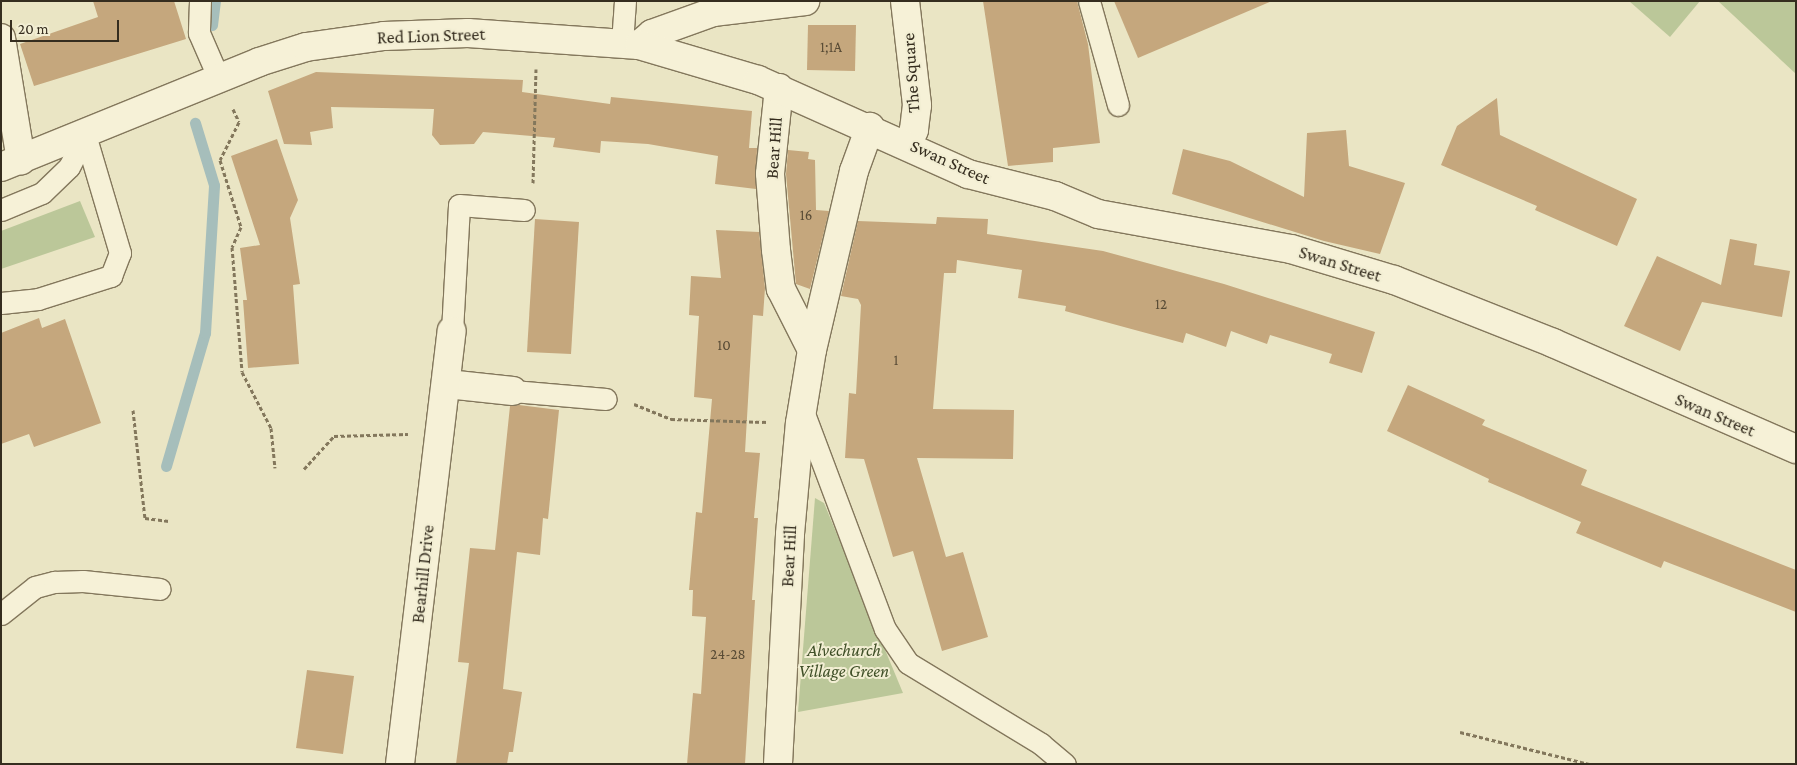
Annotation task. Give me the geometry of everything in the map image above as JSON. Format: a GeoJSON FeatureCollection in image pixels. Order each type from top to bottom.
{"type":"FeatureCollection","features":[{"type":"Feature","properties":{"kind":"street"},"geometry":{"type":"LineString","coordinates":[[631,44],[652,34],[712,12],[803,1]]}},
{"type":"Feature","properties":{"kind":"street","name":"The Square"},"geometry":{"type":"LineString","coordinates":[[905,1],[917,105],[914,130],[908,144]]}},
{"type":"Feature","properties":{"kind":"street","name":"Red Lion Street"},"geometry":{"type":"LineString","coordinates":[[11,164],[259,62],[342,41],[468,32],[631,44],[779,88],[870,127]]}},
{"type":"Feature","properties":{"kind":"street"},"geometry":{"type":"LineString","coordinates":[[1,38],[11,164]]}},
{"type":"Feature","properties":{"kind":"street","name":"Bear Hill"},"geometry":{"type":"LineString","coordinates":[[779,88],[770,174],[776,250],[781,289],[812,350]]}},
{"type":"Feature","properties":{"kind":"street","name":"Swan Street"},"geometry":{"type":"LineString","coordinates":[[870,127],[968,174],[1055,196],[1098,214],[1291,249],[1394,280],[1553,343],[1796,448]]}},
{"type":"Feature","properties":{"kind":"street","name":"Bear Hill"},"geometry":{"type":"LineString","coordinates":[[778,764],[790,534],[801,416],[812,350],[854,171],[870,127]]}},
{"type":"Feature","properties":{"kind":"street","name":"Bearhill Drive"},"geometry":{"type":"LineString","coordinates":[[400,764],[438,434],[447,384],[452,331]]}},
{"type":"Feature","properties":{"kind":"street"},"geometry":{"type":"LineString","coordinates":[[447,384],[513,391]]}},
{"type":"Feature","properties":{"kind":"lane"},"geometry":{"type":"LineString","coordinates":[[200,1],[199,33],[219,79]]}},
{"type":"Feature","properties":{"kind":"lane"},"geometry":{"type":"LineString","coordinates":[[625,1],[631,44]]}},
{"type":"Feature","properties":{"kind":"lane"},"geometry":{"type":"LineString","coordinates":[[1089,1],[1118,105]]}},
{"type":"Feature","properties":{"kind":"lane"},"geometry":{"type":"LineString","coordinates":[[1,210],[42,193],[70,167],[85,135]]}},
{"type":"Feature","properties":{"kind":"lane"},"geometry":{"type":"LineString","coordinates":[[1,303],[38,299],[111,276],[120,253],[85,135]]}},
{"type":"Feature","properties":{"kind":"lane"},"geometry":{"type":"LineString","coordinates":[[452,331],[459,205],[524,210]]}},
{"type":"Feature","properties":{"kind":"lane"},"geometry":{"type":"LineString","coordinates":[[513,391],[606,399]]}},
{"type":"Feature","properties":{"kind":"lane"},"geometry":{"type":"LineString","coordinates":[[801,416],[884,629],[908,663],[1041,744],[1065,764]]}},
{"type":"Feature","properties":{"kind":"lane"},"geometry":{"type":"LineString","coordinates":[[1,614],[35,587],[54,582],[83,581],[160,589]]}},
{"type":"Feature","properties":{"kind":"path"},"geometry":{"type":"LineString","coordinates":[[524,210],[532,211],[537,81],[533,37]]}},
{"type":"Feature","properties":{"kind":"path"},"geometry":{"type":"LineString","coordinates":[[219,79],[239,122],[220,160],[241,227],[232,247],[242,372],[271,428],[275,468]]}},
{"type":"Feature","properties":{"kind":"path"},"geometry":{"type":"LineString","coordinates":[[606,399],[632,404],[671,419],[801,416]]}},
{"type":"Feature","properties":{"kind":"path"},"geometry":{"type":"LineString","coordinates":[[133,410],[145,518],[169,521]]}},
{"type":"Feature","properties":{"kind":"path"},"geometry":{"type":"LineString","coordinates":[[304,469],[334,436],[438,434]]}},
{"type":"Feature","properties":{"kind":"path"},"geometry":{"type":"LineString","coordinates":[[1460,732],[1589,764]]}},
{"type":"Feature","properties":{"kind":"green space"},"geometry":{"type":"Polygon","coordinates":[[[1629,1],[1700,1],[1670,37],[1629,1]]]}},
{"type":"Feature","properties":{"kind":"green space"},"geometry":{"type":"Polygon","coordinates":[[[1718,1],[1796,1],[1796,74],[1718,1]]]}},
{"type":"Feature","properties":{"kind":"green space"},"geometry":{"type":"Polygon","coordinates":[[[80,201],[95,237],[1,269],[1,231],[80,201]]]}},
{"type":"Feature","properties":{"kind":"green space","name":"Alvechurch Village Green"},"geometry":{"type":"Polygon","coordinates":[[[815,498],[824,503],[903,693],[798,712],[815,498]]]}},
{"type":"Feature","properties":{"kind":"building"},"geometry":{"type":"Polygon","coordinates":[[[93,1],[174,1],[186,39],[34,86],[20,44],[98,17],[93,1]]]}},
{"type":"Feature","properties":{"kind":"building"},"geometry":{"type":"Polygon","coordinates":[[[983,1],[1077,1],[1088,44],[1100,143],[1053,148],[1053,162],[1008,166],[983,1]]]}},
{"type":"Feature","properties":{"kind":"building"},"geometry":{"type":"Polygon","coordinates":[[[1114,1],[1272,1],[1138,58],[1114,1]]]}},
{"type":"Feature","properties":{"kind":"building"},"geometry":{"type":"Polygon","coordinates":[[[808,25],[856,25],[855,71],[807,70],[808,25]]]}},
{"type":"Feature","properties":{"kind":"building"},"geometry":{"type":"Polygon","coordinates":[[[316,72],[523,80],[522,92],[610,104],[611,97],[752,111],[749,148],[757,148],[756,189],[715,184],[718,156],[648,144],[601,141],[600,153],[553,147],[555,138],[483,132],[474,144],[440,145],[432,135],[434,109],[331,107],[333,128],[310,132],[312,145],[284,144],[268,91],[316,72]]]}},
{"type":"Feature","properties":{"kind":"building"},"geometry":{"type":"Polygon","coordinates":[[[1497,98],[1500,135],[1637,199],[1617,246],[1535,210],[1537,206],[1441,165],[1457,126],[1497,98]]]}},
{"type":"Feature","properties":{"kind":"building"},"geometry":{"type":"Polygon","coordinates":[[[1346,130],[1349,166],[1405,183],[1380,254],[1324,241],[1172,194],[1183,149],[1230,161],[1304,197],[1307,133],[1346,130]]]}},
{"type":"Feature","properties":{"kind":"building"},"geometry":{"type":"Polygon","coordinates":[[[277,139],[298,200],[290,218],[300,284],[293,285],[299,364],[248,368],[243,300],[247,300],[240,248],[260,245],[231,156],[277,139]]]}},
{"type":"Feature","properties":{"kind":"building"},"geometry":{"type":"Polygon","coordinates":[[[788,150],[809,152],[808,159],[815,160],[816,210],[829,211],[810,289],[796,284],[786,174],[788,150]]]}},
{"type":"Feature","properties":{"kind":"building"},"geometry":{"type":"Polygon","coordinates":[[[937,217],[988,219],[987,234],[1103,251],[1224,284],[1375,332],[1362,373],[1329,363],[1332,354],[1270,335],[1267,344],[1231,331],[1226,347],[1186,333],[1183,343],[1065,311],[1066,306],[1018,298],[1022,270],[957,260],[956,273],[944,273],[933,409],[1014,410],[1013,459],[917,458],[946,557],[963,552],[988,637],[942,651],[913,551],[893,557],[864,459],[845,458],[849,393],[856,394],[861,305],[858,299],[841,296],[858,221],[936,224],[937,217]]]}},
{"type":"Feature","properties":{"kind":"building"},"geometry":{"type":"Polygon","coordinates":[[[535,219],[579,222],[571,354],[527,352],[535,219]]]}},
{"type":"Feature","properties":{"kind":"building"},"geometry":{"type":"Polygon","coordinates":[[[716,230],[759,232],[765,288],[763,316],[753,315],[745,452],[760,453],[754,518],[758,518],[752,600],[755,600],[745,764],[687,764],[693,693],[701,694],[706,617],[692,616],[693,590],[689,590],[696,512],[702,513],[712,399],[694,397],[699,316],[689,315],[691,276],[721,278],[716,230]]]}},
{"type":"Feature","properties":{"kind":"building"},"geometry":{"type":"Polygon","coordinates":[[[1730,239],[1757,244],[1754,265],[1790,271],[1782,317],[1702,302],[1680,351],[1624,326],[1657,256],[1721,285],[1730,239]]]}},
{"type":"Feature","properties":{"kind":"building"},"geometry":{"type":"Polygon","coordinates":[[[39,318],[42,328],[65,319],[101,423],[34,447],[29,434],[1,444],[1,333],[39,318]]]}},
{"type":"Feature","properties":{"kind":"building"},"geometry":{"type":"Polygon","coordinates":[[[1408,385],[1485,420],[1482,425],[1587,470],[1581,485],[1796,570],[1796,612],[1664,561],[1661,568],[1576,533],[1581,522],[1488,482],[1489,479],[1387,431],[1408,385]]]}},
{"type":"Feature","properties":{"kind":"building"},"geometry":{"type":"Polygon","coordinates":[[[519,405],[559,410],[548,519],[543,518],[540,555],[517,552],[503,689],[522,692],[513,752],[509,752],[507,764],[456,764],[469,663],[458,662],[470,548],[495,550],[510,406],[519,405]]]}},
{"type":"Feature","properties":{"kind":"building"},"geometry":{"type":"Polygon","coordinates":[[[307,670],[354,676],[343,754],[296,748],[307,670]]]}},
{"type":"Feature","properties":{"kind":"waterway"},"geometry":{"type":"LineString","coordinates":[[212,25],[215,1]]}},
{"type":"Feature","properties":{"kind":"waterway"},"geometry":{"type":"LineString","coordinates":[[166,466],[205,333],[214,185],[195,123]]}}]}
